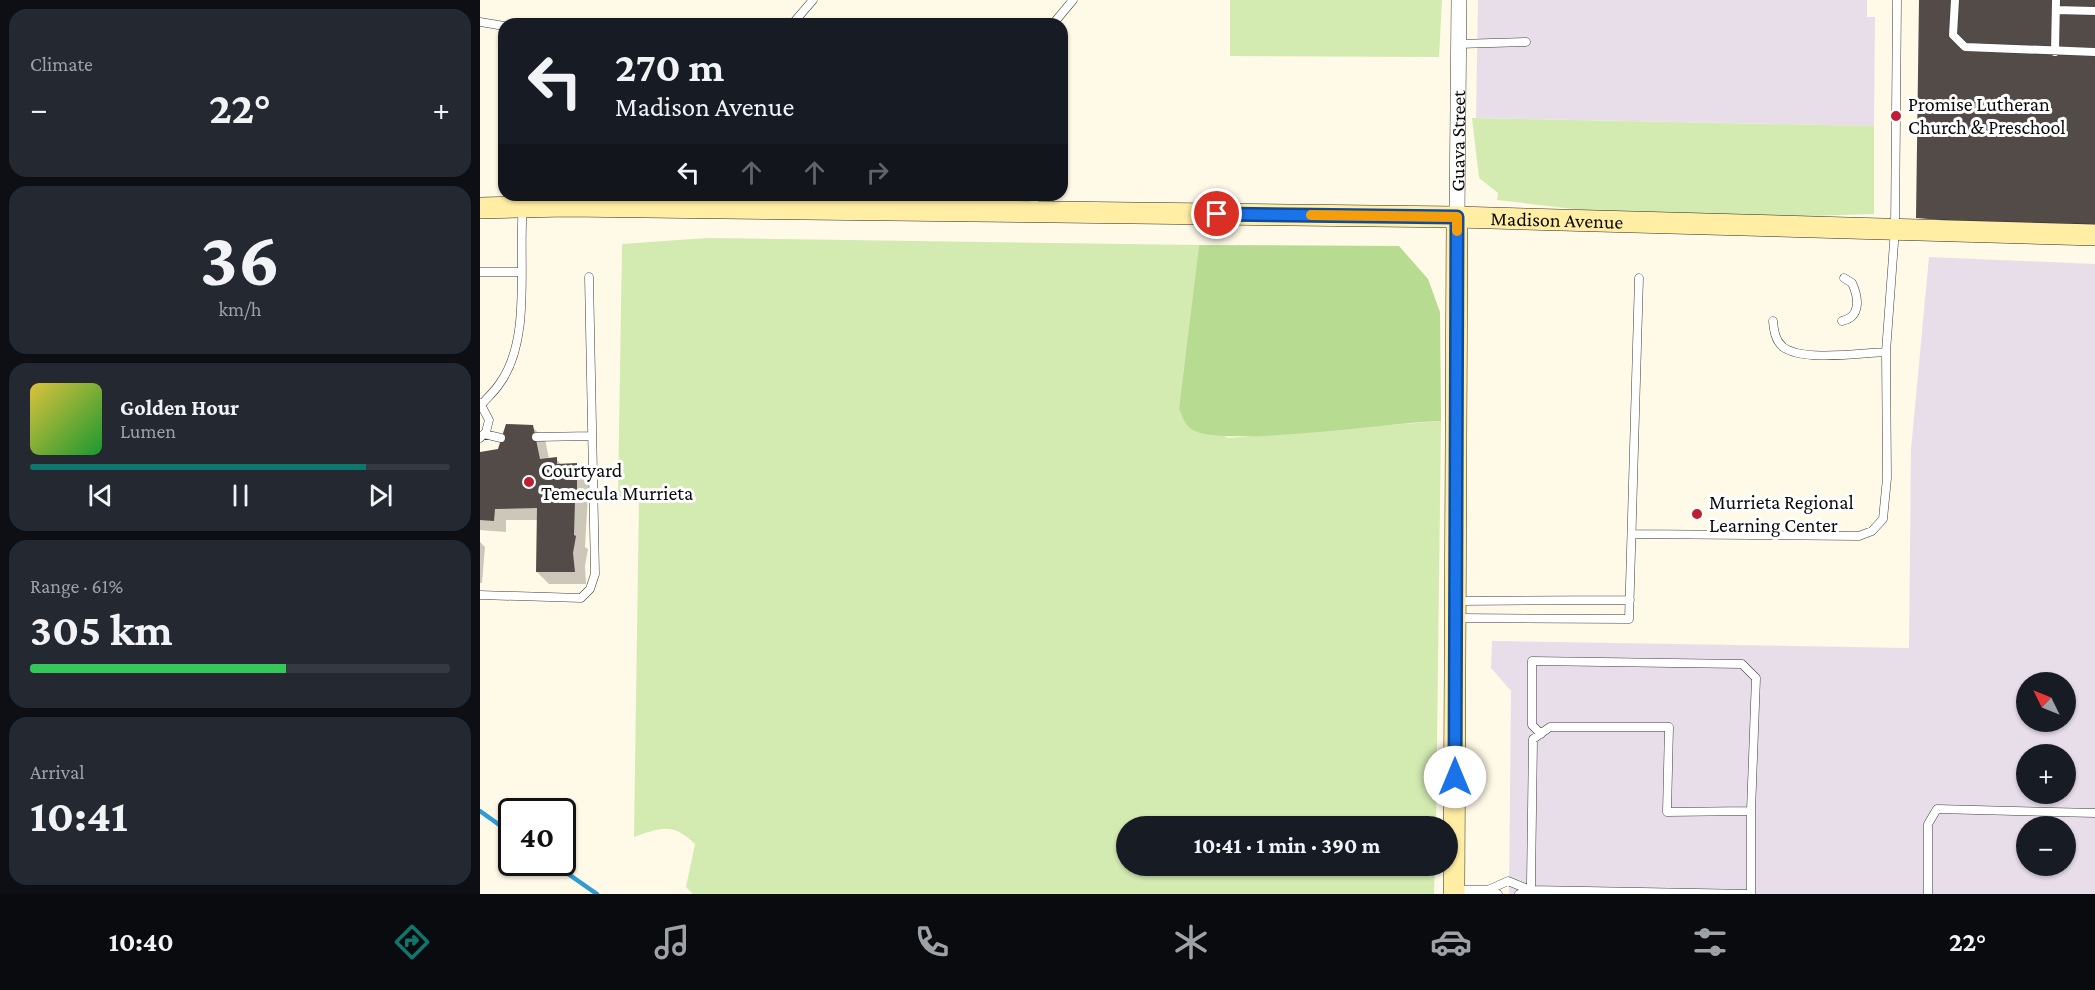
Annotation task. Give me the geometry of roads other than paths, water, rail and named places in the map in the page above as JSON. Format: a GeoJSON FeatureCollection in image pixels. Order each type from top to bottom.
{"type":"FeatureCollection","features":[{"type":"Feature","properties":{"kind":"street","name":"Guava Street"},"geometry":{"type":"LineString","coordinates":[[1454,892],[1459,0]]}},
{"type":"Feature","properties":{"kind":"street","name":"Madison Avenue"},"geometry":{"type":"LineString","coordinates":[[480,208],[523,201],[1034,203],[2095,235]]}},
{"type":"Feature","properties":{"kind":"lane"},"geometry":{"type":"LineString","coordinates":[[797,18],[813,0]]}},
{"type":"Feature","properties":{"kind":"lane"},"geometry":{"type":"LineString","coordinates":[[1058,18],[1073,0]]}},
{"type":"Feature","properties":{"kind":"lane"},"geometry":{"type":"LineString","coordinates":[[1632,534],[1859,536],[1872,531],[1882,519],[1887,478],[1886,352],[1895,230],[1897,0]]}},
{"type":"Feature","properties":{"kind":"lane"},"geometry":{"type":"LineString","coordinates":[[1955,0],[1953,35],[1965,47],[2095,52]]}},
{"type":"Feature","properties":{"kind":"lane"},"geometry":{"type":"LineString","coordinates":[[2055,52],[2056,0]]}},
{"type":"Feature","properties":{"kind":"lane"},"geometry":{"type":"LineString","coordinates":[[2056,10],[2095,11]]}},
{"type":"Feature","properties":{"kind":"lane"},"geometry":{"type":"LineString","coordinates":[[480,22],[498,25]]}},
{"type":"Feature","properties":{"kind":"lane"},"geometry":{"type":"LineString","coordinates":[[1458,44],[1526,42]]}},
{"type":"Feature","properties":{"kind":"lane"},"geometry":{"type":"LineString","coordinates":[[501,438],[482,436],[489,420],[481,404],[501,383],[512,360],[520,329],[523,201]]}},
{"type":"Feature","properties":{"kind":"lane"},"geometry":{"type":"LineString","coordinates":[[480,272],[520,272]]}},
{"type":"Feature","properties":{"kind":"lane"},"geometry":{"type":"LineString","coordinates":[[480,595],[580,598],[590,589],[595,574],[590,277]]}},
{"type":"Feature","properties":{"kind":"lane"},"geometry":{"type":"LineString","coordinates":[[1456,609],[1629,619],[1639,278]]}},
{"type":"Feature","properties":{"kind":"lane"},"geometry":{"type":"LineString","coordinates":[[1842,321],[1850,319],[1855,314],[1857,303],[1852,283],[1844,278]]}},
{"type":"Feature","properties":{"kind":"lane"},"geometry":{"type":"LineString","coordinates":[[1773,321],[1775,336],[1781,345],[1792,352],[1805,355],[1886,352]]}},
{"type":"Feature","properties":{"kind":"lane"},"geometry":{"type":"LineString","coordinates":[[536,437],[592,436]]}},
{"type":"Feature","properties":{"kind":"lane"},"geometry":{"type":"LineString","coordinates":[[1456,609],[1630,600]]}},
{"type":"Feature","properties":{"kind":"lane"},"geometry":{"type":"LineString","coordinates":[[1519,894],[1531,892],[1751,894],[1751,811],[1756,678],[1742,664],[1532,661],[1532,724],[1541,734]]}},
{"type":"Feature","properties":{"kind":"lane"},"geometry":{"type":"LineString","coordinates":[[1531,892],[1533,739],[1550,727],[1669,727],[1667,812],[1751,811]]}},
{"type":"Feature","properties":{"kind":"lane"},"geometry":{"type":"LineString","coordinates":[[1928,894],[1928,824],[1937,809],[2095,813]]}},
{"type":"Feature","properties":{"kind":"lane"},"geometry":{"type":"LineString","coordinates":[[1454,892],[1488,890],[1508,880],[1531,892]]}},
{"type":"Feature","properties":{"kind":"lane"},"geometry":{"type":"LineString","coordinates":[[1488,890],[1498,894]]}},
{"type":"Feature","properties":{"kind":"waterway"},"geometry":{"type":"LineString","coordinates":[[480,811],[498,824]]}},
{"type":"Feature","properties":{"kind":"waterway"},"geometry":{"type":"LineString","coordinates":[[571,876],[597,894]]}},
{"type":"Feature","properties":{"kind":"place","name":"Promise Lutheran Church & Preschool"},"geometry":{"type":"Point","coordinates":[1896,116]}},
{"type":"Feature","properties":{"kind":"place","name":"Courtyard Temecula Murrieta"},"geometry":{"type":"Point","coordinates":[529,482]}},
{"type":"Feature","properties":{"kind":"place","name":"Murrieta Regional Learning Center"},"geometry":{"type":"Point","coordinates":[1697,514]}}]}
